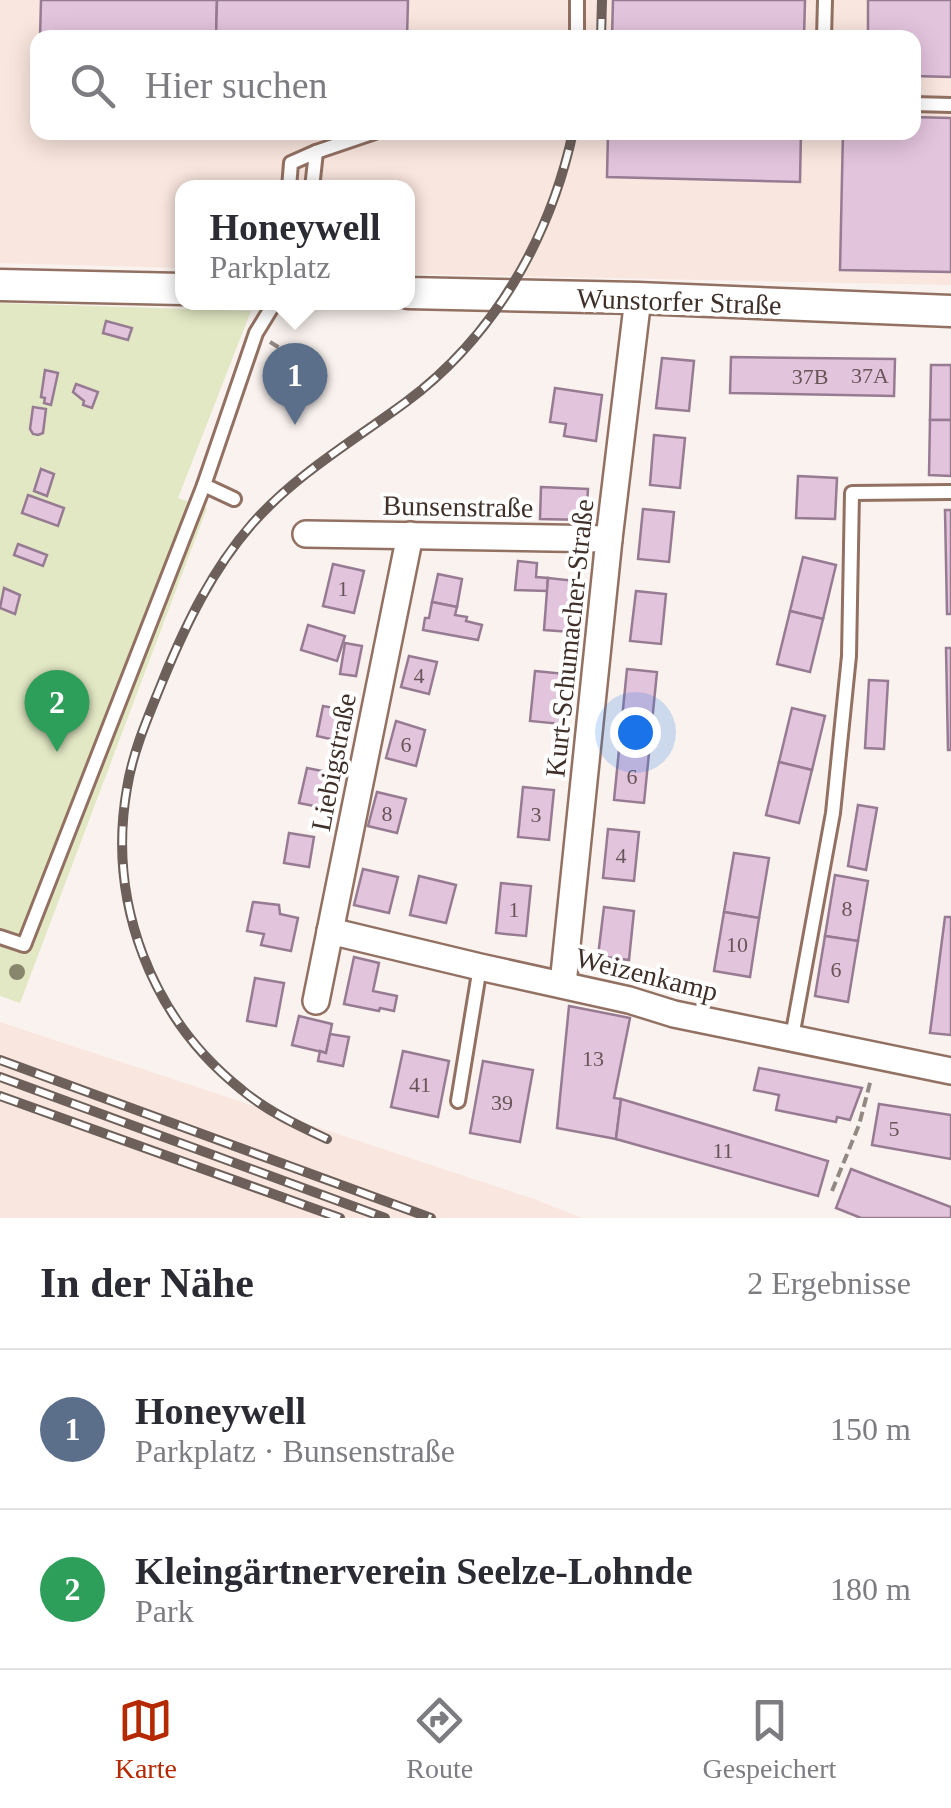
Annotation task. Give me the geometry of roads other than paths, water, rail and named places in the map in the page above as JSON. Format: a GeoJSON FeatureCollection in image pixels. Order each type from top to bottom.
{"type":"FeatureCollection","features":[{"type":"Feature","properties":{"kind":"street"},"geometry":{"type":"LineString","coordinates":[[0,284],[175,288]]}},
{"type":"Feature","properties":{"kind":"street","name":"Wunstorfer Straße"},"geometry":{"type":"LineString","coordinates":[[415,293],[951,311]]}},
{"type":"Feature","properties":{"kind":"street","name":"Kurt-Schumacher-Straße"},"geometry":{"type":"LineString","coordinates":[[563,984],[638,298]]}},
{"type":"Feature","properties":{"kind":"street","name":"Bunsenstraße"},"geometry":{"type":"LineString","coordinates":[[306,534],[609,539]]}},
{"type":"Feature","properties":{"kind":"street","name":"Liebigstraße"},"geometry":{"type":"LineString","coordinates":[[316,1001],[410,535]]}},
{"type":"Feature","properties":{"kind":"street","name":"Weizenkamp"},"geometry":{"type":"LineString","coordinates":[[330,931],[563,984],[674,1014],[951,1071]]}},
{"type":"Feature","properties":{"kind":"lane"},"geometry":{"type":"LineString","coordinates":[[577,0],[577,30]]}},
{"type":"Feature","properties":{"kind":"lane"},"geometry":{"type":"LineString","coordinates":[[824,30],[825,0]]}},
{"type":"Feature","properties":{"kind":"lane"},"geometry":{"type":"LineString","coordinates":[[921,104],[951,105]]}},
{"type":"Feature","properties":{"kind":"lane"},"geometry":{"type":"LineString","coordinates":[[290,180],[291,163],[351,140]]}},
{"type":"Feature","properties":{"kind":"lane"},"geometry":{"type":"LineString","coordinates":[[313,180],[316,152]]}},
{"type":"Feature","properties":{"kind":"lane"},"geometry":{"type":"LineString","coordinates":[[0,937],[24,945],[204,484],[256,333],[270,310]]}},
{"type":"Feature","properties":{"kind":"lane"},"geometry":{"type":"LineString","coordinates":[[204,484],[234,499]]}},
{"type":"Feature","properties":{"kind":"lane"},"geometry":{"type":"LineString","coordinates":[[792,1037],[833,812],[849,656],[852,493],[951,492]]}},
{"type":"Feature","properties":{"kind":"lane"},"geometry":{"type":"LineString","coordinates":[[458,1102],[480,968]]}},
{"type":"Feature","properties":{"kind":"railway"},"geometry":{"type":"LineString","coordinates":[[601,30],[602,0]]}},
{"type":"Feature","properties":{"kind":"railway"},"geometry":{"type":"LineString","coordinates":[[327,1139],[272,1111],[242,1090],[210,1061],[160,993],[143,955],[124,873],[122,831],[130,774],[172,659],[224,560],[252,524],[287,490],[406,402],[466,347],[514,282],[533,247],[550,210],[571,140]]}},
{"type":"Feature","properties":{"kind":"railway"},"geometry":{"type":"LineString","coordinates":[[0,1060],[431,1218]]}},
{"type":"Feature","properties":{"kind":"railway"},"geometry":{"type":"LineString","coordinates":[[0,1077],[385,1218]]}},
{"type":"Feature","properties":{"kind":"railway"},"geometry":{"type":"LineString","coordinates":[[0,1096],[340,1218]]}},
{"type":"Feature","properties":{"kind":"place","name":"Honeywell"},"geometry":{"type":"Point","coordinates":[295,425]}},
{"type":"Feature","properties":{"kind":"place","name":"Kleingärtnerverein Seelze-Lohnde"},"geometry":{"type":"Point","coordinates":[57,752]}}]}
